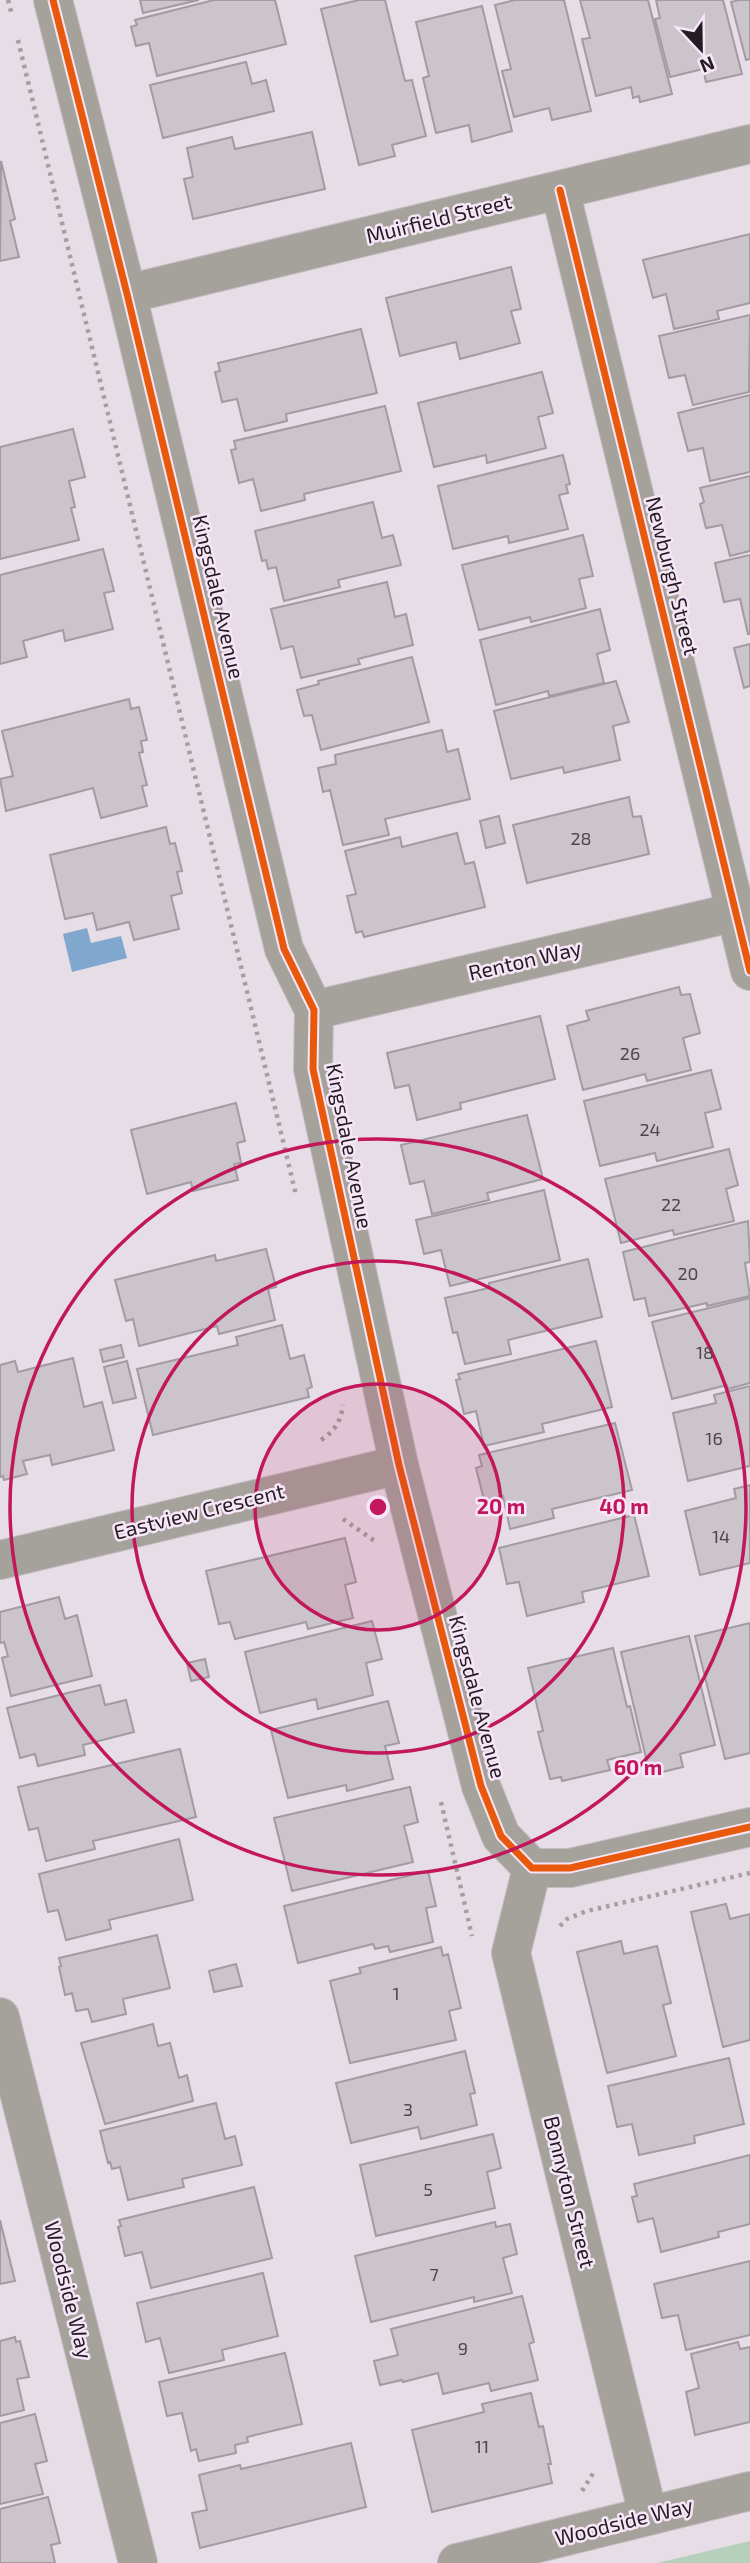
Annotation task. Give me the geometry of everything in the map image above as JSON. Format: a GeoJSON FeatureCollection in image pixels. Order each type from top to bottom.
{"type":"FeatureCollection","features":[{"type":"Feature","properties":{"kind":"street","name":"Kingsdale Avenue"},"geometry":{"type":"LineString","coordinates":[[53,0],[127,294],[284,949],[314,1010],[313,1069],[399,1465],[481,1786],[500,1836],[532,1868]]}},
{"type":"Feature","properties":{"kind":"street","name":"Muirfield Street"},"geometry":{"type":"LineString","coordinates":[[127,294],[750,144]]}},
{"type":"Feature","properties":{"kind":"street","name":"Newburgh Street"},"geometry":{"type":"LineString","coordinates":[[560,190],[750,971]]}},
{"type":"Feature","properties":{"kind":"street","name":"Renton Way"},"geometry":{"type":"LineString","coordinates":[[314,1010],[736,912]]}},
{"type":"Feature","properties":{"kind":"street","name":"Eastview Crescent"},"geometry":{"type":"LineString","coordinates":[[0,1560],[399,1465]]}},
{"type":"Feature","properties":{"kind":"street"},"geometry":{"type":"LineString","coordinates":[[532,1868],[570,1868],[750,1827]]}},
{"type":"Feature","properties":{"kind":"street","name":"Bonnyton Street"},"geometry":{"type":"LineString","coordinates":[[532,1868],[511,1953],[648,2515]]}},
{"type":"Feature","properties":{"kind":"street","name":"Woodside Way"},"geometry":{"type":"LineString","coordinates":[[0,2017],[6,2073],[138,2563]]}},
{"type":"Feature","properties":{"kind":"street","name":"Woodside Way"},"geometry":{"type":"LineString","coordinates":[[457,2563],[750,2491]]}},
{"type":"Feature","properties":{"kind":"path"},"geometry":{"type":"LineString","coordinates":[[8,0],[15,26]]}},
{"type":"Feature","properties":{"kind":"path"},"geometry":{"type":"LineString","coordinates":[[18,40],[299,1208]]}},
{"type":"Feature","properties":{"kind":"path"},"geometry":{"type":"LineString","coordinates":[[320,1450],[318,1442],[333,1432],[342,1414],[344,1397]]}},
{"type":"Feature","properties":{"kind":"path"},"geometry":{"type":"LineString","coordinates":[[555,1932],[567,1919],[587,1912],[750,1872]]}},
{"type":"Feature","properties":{"kind":"green space"},"geometry":{"type":"Polygon","coordinates":[[[750,2541],[750,2563],[657,2563],[750,2541]]]}},
{"type":"Feature","properties":{"kind":"water"},"geometry":{"type":"Polygon","coordinates":[[[87,928],[91,943],[121,936],[127,958],[72,972],[63,934],[87,928]]]}},
{"type":"Feature","properties":{"kind":"building"},"geometry":{"type":"Polygon","coordinates":[[[140,0],[199,0],[143,13],[140,0]]]}},
{"type":"Feature","properties":{"kind":"building"},"geometry":{"type":"Polygon","coordinates":[[[214,0],[275,0],[286,44],[157,76],[149,43],[136,46],[131,27],[137,25],[135,20],[214,0]]]}},
{"type":"Feature","properties":{"kind":"building"},"geometry":{"type":"Polygon","coordinates":[[[359,0],[385,0],[405,81],[412,80],[426,136],[392,145],[395,156],[359,165],[321,9],[359,0]]]}},
{"type":"Feature","properties":{"kind":"building"},"geometry":{"type":"Polygon","coordinates":[[[515,0],[564,0],[591,111],[552,120],[549,108],[514,117],[502,71],[511,69],[495,5],[515,0]]]}},
{"type":"Feature","properties":{"kind":"building"},"geometry":{"type":"Polygon","coordinates":[[[580,0],[648,0],[672,94],[640,102],[639,96],[633,98],[631,87],[596,96],[582,39],[590,38],[580,0]]]}},
{"type":"Feature","properties":{"kind":"building"},"geometry":{"type":"Polygon","coordinates":[[[656,0],[723,0],[742,74],[706,82],[703,69],[670,77],[655,19],[660,18],[656,0]]]}},
{"type":"Feature","properties":{"kind":"building"},"geometry":{"type":"Polygon","coordinates":[[[750,0],[750,59],[746,60],[731,2],[750,0]]]}},
{"type":"Feature","properties":{"kind":"building"},"geometry":{"type":"Polygon","coordinates":[[[482,6],[512,131],[472,142],[469,125],[436,133],[423,78],[429,76],[416,22],[482,6]]]}},
{"type":"Feature","properties":{"kind":"building"},"geometry":{"type":"Polygon","coordinates":[[[246,62],[252,84],[266,80],[274,111],[163,138],[150,85],[246,62]]]}},
{"type":"Feature","properties":{"kind":"building"},"geometry":{"type":"Polygon","coordinates":[[[312,132],[325,189],[193,219],[184,179],[193,177],[187,148],[232,137],[235,149],[312,132]]]}},
{"type":"Feature","properties":{"kind":"building"},"geometry":{"type":"Polygon","coordinates":[[[1,161],[15,219],[10,221],[19,257],[0,261],[1,161]]]}},
{"type":"Feature","properties":{"kind":"building"},"geometry":{"type":"Polygon","coordinates":[[[750,234],[750,303],[717,311],[719,319],[674,329],[666,294],[653,298],[643,260],[750,234]]]}},
{"type":"Feature","properties":{"kind":"building"},"geometry":{"type":"Polygon","coordinates":[[[511,267],[521,309],[511,311],[520,343],[460,359],[456,342],[400,356],[386,298],[511,267]]]}},
{"type":"Feature","properties":{"kind":"building"},"geometry":{"type":"Polygon","coordinates":[[[750,315],[749,392],[693,405],[685,375],[669,378],[659,336],[750,315]]]}},
{"type":"Feature","properties":{"kind":"building"},"geometry":{"type":"Polygon","coordinates":[[[361,329],[377,393],[286,414],[287,421],[245,431],[237,399],[222,402],[215,372],[220,371],[218,363],[361,329]]]}},
{"type":"Feature","properties":{"kind":"building"},"geometry":{"type":"Polygon","coordinates":[[[542,372],[553,413],[538,417],[546,448],[487,463],[486,455],[434,467],[418,403],[542,372]]]}},
{"type":"Feature","properties":{"kind":"building"},"geometry":{"type":"Polygon","coordinates":[[[750,395],[750,472],[710,481],[703,448],[688,451],[678,413],[750,395]]]}},
{"type":"Feature","properties":{"kind":"building"},"geometry":{"type":"Polygon","coordinates":[[[385,406],[401,471],[304,494],[305,500],[261,511],[253,479],[239,483],[231,450],[236,449],[234,441],[385,406]]]}},
{"type":"Feature","properties":{"kind":"building"},"geometry":{"type":"Polygon","coordinates":[[[73,429],[85,477],[69,481],[75,507],[71,508],[79,540],[0,559],[0,447],[73,429]]]}},
{"type":"Feature","properties":{"kind":"building"},"geometry":{"type":"Polygon","coordinates":[[[563,455],[570,484],[566,485],[568,493],[559,495],[568,529],[509,543],[508,536],[453,549],[438,486],[563,455]]]}},
{"type":"Feature","properties":{"kind":"building"},"geometry":{"type":"Polygon","coordinates":[[[750,476],[750,551],[730,556],[722,525],[706,528],[700,504],[704,502],[700,488],[750,476]]]}},
{"type":"Feature","properties":{"kind":"building"},"geometry":{"type":"Polygon","coordinates":[[[373,502],[382,538],[393,535],[401,565],[338,580],[340,587],[284,601],[276,567],[268,569],[266,560],[262,561],[255,531],[373,502]]]}},
{"type":"Feature","properties":{"kind":"building"},"geometry":{"type":"Polygon","coordinates":[[[583,535],[593,576],[579,579],[586,608],[531,622],[530,617],[479,630],[462,565],[583,535]]]}},
{"type":"Feature","properties":{"kind":"building"},"geometry":{"type":"Polygon","coordinates":[[[103,549],[114,591],[104,593],[113,629],[65,641],[63,630],[23,641],[27,657],[0,664],[0,575],[103,549]]]}},
{"type":"Feature","properties":{"kind":"building"},"geometry":{"type":"Polygon","coordinates":[[[750,555],[748,634],[740,599],[724,602],[715,563],[750,555]]]}},
{"type":"Feature","properties":{"kind":"building"},"geometry":{"type":"Polygon","coordinates":[[[387,582],[395,617],[406,614],[413,645],[358,659],[360,664],[301,678],[293,646],[281,649],[271,609],[387,582]]]}},
{"type":"Feature","properties":{"kind":"building"},"geometry":{"type":"Polygon","coordinates":[[[600,609],[610,650],[597,654],[604,683],[549,696],[548,691],[496,705],[480,640],[600,609]]]}},
{"type":"Feature","properties":{"kind":"building"},"geometry":{"type":"Polygon","coordinates":[[[750,644],[750,686],[744,688],[734,648],[750,644]]]}},
{"type":"Feature","properties":{"kind":"building"},"geometry":{"type":"Polygon","coordinates":[[[412,657],[429,722],[321,750],[312,715],[304,716],[297,690],[319,684],[318,681],[412,657]]]}},
{"type":"Feature","properties":{"kind":"building"},"geometry":{"type":"Polygon","coordinates":[[[616,681],[629,722],[613,726],[620,760],[564,773],[563,767],[511,779],[494,711],[616,681]]]}},
{"type":"Feature","properties":{"kind":"building"},"geometry":{"type":"Polygon","coordinates":[[[129,699],[131,709],[139,707],[147,740],[141,741],[143,752],[139,753],[147,785],[142,786],[147,806],[101,818],[93,788],[6,811],[0,779],[13,776],[2,731],[129,699]]]}},
{"type":"Feature","properties":{"kind":"building"},"geometry":{"type":"Polygon","coordinates":[[[442,730],[447,752],[458,749],[470,799],[385,819],[389,835],[343,845],[330,790],[323,792],[318,768],[336,764],[335,755],[442,730]]]}},
{"type":"Feature","properties":{"kind":"building"},"geometry":{"type":"Polygon","coordinates":[[[629,797],[633,817],[641,816],[649,854],[527,883],[513,825],[629,797]]]}},
{"type":"Feature","properties":{"kind":"building"},"geometry":{"type":"Polygon","coordinates":[[[499,816],[505,843],[486,848],[480,821],[499,816]]]}},
{"type":"Feature","properties":{"kind":"building"},"geometry":{"type":"Polygon","coordinates":[[[166,827],[170,844],[175,843],[182,871],[177,872],[182,893],[171,896],[179,929],[134,940],[129,922],[97,930],[93,913],[65,919],[50,855],[166,827]]]}},
{"type":"Feature","properties":{"kind":"building"},"geometry":{"type":"Polygon","coordinates":[[[457,833],[465,864],[474,862],[485,907],[364,937],[362,931],[356,933],[347,896],[356,894],[345,851],[400,837],[402,847],[457,833]]]}},
{"type":"Feature","properties":{"kind":"building"},"geometry":{"type":"Polygon","coordinates":[[[679,987],[681,995],[690,994],[700,1033],[683,1038],[691,1070],[647,1081],[645,1074],[583,1090],[567,1026],[589,1020],[586,1011],[679,987]]]}},
{"type":"Feature","properties":{"kind":"building"},"geometry":{"type":"Polygon","coordinates":[[[540,1016],[555,1079],[460,1103],[461,1109],[417,1120],[409,1085],[395,1088],[387,1053],[540,1016]]]}},
{"type":"Feature","properties":{"kind":"building"},"geometry":{"type":"Polygon","coordinates":[[[711,1070],[721,1109],[705,1113],[713,1147],[657,1161],[655,1153],[600,1166],[584,1101],[711,1070]]]}},
{"type":"Feature","properties":{"kind":"building"},"geometry":{"type":"Polygon","coordinates":[[[236,1103],[245,1141],[237,1143],[241,1163],[234,1164],[238,1180],[193,1191],[191,1182],[147,1194],[131,1130],[236,1103]]]}},
{"type":"Feature","properties":{"kind":"building"},"geometry":{"type":"Polygon","coordinates":[[[527,1115],[543,1179],[487,1193],[489,1200],[432,1214],[424,1181],[410,1184],[401,1145],[527,1115]]]}},
{"type":"Feature","properties":{"kind":"building"},"geometry":{"type":"Polygon","coordinates":[[[729,1149],[738,1185],[726,1189],[734,1221],[674,1235],[673,1230],[621,1243],[605,1179],[729,1149]]]}},
{"type":"Feature","properties":{"kind":"building"},"geometry":{"type":"Polygon","coordinates":[[[544,1190],[560,1260],[450,1286],[441,1250],[424,1254],[416,1220],[544,1190]]]}},
{"type":"Feature","properties":{"kind":"building"},"geometry":{"type":"Polygon","coordinates":[[[748,1221],[750,1262],[745,1263],[750,1296],[649,1316],[645,1298],[634,1300],[623,1252],[748,1221]]]}},
{"type":"Feature","properties":{"kind":"building"},"geometry":{"type":"Polygon","coordinates":[[[266,1249],[276,1287],[268,1289],[275,1320],[219,1334],[217,1326],[139,1346],[133,1319],[126,1321],[115,1280],[215,1255],[216,1261],[266,1249]]]}},
{"type":"Feature","properties":{"kind":"building"},"geometry":{"type":"Polygon","coordinates":[[[588,1259],[602,1317],[508,1340],[511,1354],[465,1364],[457,1332],[453,1333],[445,1298],[489,1288],[489,1283],[588,1259]]]}},
{"type":"Feature","properties":{"kind":"building"},"geometry":{"type":"Polygon","coordinates":[[[750,1298],[750,1383],[728,1389],[727,1385],[672,1399],[652,1322],[750,1298]]]}},
{"type":"Feature","properties":{"kind":"building"},"geometry":{"type":"Polygon","coordinates":[[[282,1325],[290,1359],[304,1355],[312,1387],[307,1389],[309,1397],[153,1435],[137,1369],[238,1345],[236,1337],[282,1325]]]}},
{"type":"Feature","properties":{"kind":"building"},"geometry":{"type":"Polygon","coordinates":[[[596,1341],[612,1407],[542,1424],[544,1432],[484,1446],[476,1411],[464,1414],[456,1380],[460,1379],[458,1374],[596,1341]]]}},
{"type":"Feature","properties":{"kind":"building"},"geometry":{"type":"Polygon","coordinates":[[[121,1345],[124,1357],[103,1362],[100,1350],[121,1345]]]}},
{"type":"Feature","properties":{"kind":"building"},"geometry":{"type":"Polygon","coordinates":[[[73,1358],[84,1407],[102,1402],[114,1450],[52,1465],[50,1455],[23,1461],[27,1474],[4,1480],[3,1476],[0,1477],[0,1365],[15,1361],[18,1372],[73,1358]]]}},
{"type":"Feature","properties":{"kind":"building"},"geometry":{"type":"Polygon","coordinates":[[[127,1361],[136,1398],[113,1403],[104,1367],[127,1361]]]}},
{"type":"Feature","properties":{"kind":"building"},"geometry":{"type":"Polygon","coordinates":[[[750,1386],[750,1466],[688,1481],[673,1413],[716,1403],[714,1395],[750,1386]]]}},
{"type":"Feature","properties":{"kind":"building"},"geometry":{"type":"Polygon","coordinates":[[[615,1423],[632,1490],[552,1509],[554,1518],[510,1529],[503,1496],[484,1500],[476,1468],[482,1466],[479,1455],[615,1423]]]}},
{"type":"Feature","properties":{"kind":"building"},"geometry":{"type":"Polygon","coordinates":[[[750,1485],[750,1563],[700,1575],[685,1511],[736,1498],[734,1489],[750,1485]]]}},
{"type":"Feature","properties":{"kind":"building"},"geometry":{"type":"Polygon","coordinates":[[[634,1515],[649,1576],[582,1592],[584,1602],[527,1616],[519,1582],[507,1584],[499,1548],[634,1515]]]}},
{"type":"Feature","properties":{"kind":"building"},"geometry":{"type":"Polygon","coordinates":[[[345,1538],[356,1582],[345,1585],[353,1618],[308,1629],[306,1622],[235,1639],[230,1622],[219,1624],[206,1571],[345,1538]]]}},
{"type":"Feature","properties":{"kind":"building"},"geometry":{"type":"Polygon","coordinates":[[[59,1597],[65,1619],[77,1615],[92,1676],[11,1696],[2,1658],[8,1656],[4,1642],[0,1643],[0,1612],[59,1597]]]}},
{"type":"Feature","properties":{"kind":"building"},"geometry":{"type":"Polygon","coordinates":[[[372,1621],[382,1659],[366,1663],[373,1695],[318,1709],[316,1699],[260,1713],[245,1652],[372,1621]]]}},
{"type":"Feature","properties":{"kind":"building"},"geometry":{"type":"Polygon","coordinates":[[[750,1623],[750,1753],[725,1759],[695,1636],[750,1623]]]}},
{"type":"Feature","properties":{"kind":"building"},"geometry":{"type":"Polygon","coordinates":[[[689,1636],[715,1745],[680,1754],[683,1767],[650,1775],[621,1652],[689,1636]]]}},
{"type":"Feature","properties":{"kind":"building"},"geometry":{"type":"Polygon","coordinates":[[[613,1648],[641,1752],[607,1760],[610,1770],[562,1781],[561,1777],[550,1779],[538,1732],[543,1731],[528,1668],[613,1648]]]}},
{"type":"Feature","properties":{"kind":"building"},"geometry":{"type":"Polygon","coordinates":[[[205,1659],[209,1677],[191,1681],[187,1663],[205,1659]]]}},
{"type":"Feature","properties":{"kind":"building"},"geometry":{"type":"Polygon","coordinates":[[[100,1685],[105,1705],[126,1700],[134,1732],[83,1745],[85,1755],[38,1766],[35,1754],[20,1758],[7,1708],[100,1685]]]}},
{"type":"Feature","properties":{"kind":"building"},"geometry":{"type":"Polygon","coordinates":[[[388,1701],[399,1743],[385,1746],[393,1779],[347,1791],[346,1785],[288,1798],[271,1730],[388,1701]]]}},
{"type":"Feature","properties":{"kind":"building"},"geometry":{"type":"Polygon","coordinates":[[[180,1749],[196,1817],[93,1841],[95,1849],[46,1861],[38,1828],[29,1830],[18,1787],[180,1749]]]}},
{"type":"Feature","properties":{"kind":"building"},"geometry":{"type":"Polygon","coordinates":[[[410,1787],[418,1822],[404,1826],[413,1862],[292,1891],[274,1818],[410,1787]]]}},
{"type":"Feature","properties":{"kind":"building"},"geometry":{"type":"Polygon","coordinates":[[[179,1839],[193,1900],[109,1920],[111,1929],[66,1940],[58,1910],[48,1912],[39,1874],[179,1839]]]}},
{"type":"Feature","properties":{"kind":"building"},"geometry":{"type":"Polygon","coordinates":[[[428,1871],[436,1906],[426,1908],[433,1942],[390,1952],[388,1946],[375,1949],[373,1944],[298,1963],[284,1906],[428,1871]]]}},
{"type":"Feature","properties":{"kind":"building"},"geometry":{"type":"Polygon","coordinates":[[[726,1904],[730,1919],[750,1914],[750,2040],[723,2047],[691,1912],[726,1904]]]}},
{"type":"Feature","properties":{"kind":"building"},"geometry":{"type":"Polygon","coordinates":[[[157,1935],[170,1988],[123,1999],[126,2014],[92,2022],[88,2009],[76,2011],[72,1993],[65,1995],[59,1958],[157,1935]]]}},
{"type":"Feature","properties":{"kind":"building"},"geometry":{"type":"Polygon","coordinates":[[[621,1941],[624,1954],[657,1946],[671,2003],[663,2005],[676,2056],[607,2073],[577,1952],[621,1941]]]}},
{"type":"Feature","properties":{"kind":"building"},"geometry":{"type":"Polygon","coordinates":[[[441,1947],[443,1956],[448,1954],[461,2008],[449,2011],[456,2040],[350,2063],[330,1981],[361,1973],[359,1968],[441,1947]]]}},
{"type":"Feature","properties":{"kind":"building"},"geometry":{"type":"Polygon","coordinates":[[[236,1964],[242,1986],[214,1992],[209,1971],[236,1964]]]}},
{"type":"Feature","properties":{"kind":"building"},"geometry":{"type":"Polygon","coordinates":[[[153,2024],[158,2046],[170,2043],[179,2078],[187,2075],[193,2101],[105,2124],[81,2043],[153,2024]]]}},
{"type":"Feature","properties":{"kind":"building"},"geometry":{"type":"Polygon","coordinates":[[[465,2051],[475,2093],[470,2094],[477,2125],[421,2139],[418,2127],[351,2143],[336,2083],[465,2051]]]}},
{"type":"Feature","properties":{"kind":"building"},"geometry":{"type":"Polygon","coordinates":[[[729,2058],[744,2124],[694,2136],[695,2143],[639,2155],[632,2124],[617,2127],[608,2086],[729,2058]]]}},
{"type":"Feature","properties":{"kind":"building"},"geometry":{"type":"Polygon","coordinates":[[[216,2103],[225,2139],[235,2136],[242,2165],[182,2179],[184,2187],[128,2200],[120,2167],[112,2169],[110,2162],[108,2163],[100,2131],[216,2103]]]}},
{"type":"Feature","properties":{"kind":"building"},"geometry":{"type":"Polygon","coordinates":[[[493,2134],[501,2168],[487,2172],[495,2208],[376,2236],[360,2165],[493,2134]]]}},
{"type":"Feature","properties":{"kind":"building"},"geometry":{"type":"Polygon","coordinates":[[[750,2155],[750,2224],[718,2232],[719,2237],[661,2252],[653,2218],[638,2222],[632,2197],[637,2196],[634,2184],[750,2155]]]}},
{"type":"Feature","properties":{"kind":"building"},"geometry":{"type":"Polygon","coordinates":[[[254,2187],[272,2258],[151,2288],[142,2252],[125,2256],[118,2227],[121,2226],[119,2220],[254,2187]]]}},
{"type":"Feature","properties":{"kind":"building"},"geometry":{"type":"Polygon","coordinates":[[[0,2220],[15,2281],[0,2284],[0,2220]]]}},
{"type":"Feature","properties":{"kind":"building"},"geometry":{"type":"Polygon","coordinates":[[[495,2222],[496,2227],[510,2224],[517,2254],[503,2258],[512,2293],[474,2302],[474,2297],[371,2322],[355,2256],[495,2222]]]}},
{"type":"Feature","properties":{"kind":"building"},"geometry":{"type":"Polygon","coordinates":[[[750,2261],[750,2335],[686,2350],[678,2315],[662,2318],[654,2284],[750,2261]]]}},
{"type":"Feature","properties":{"kind":"building"},"geometry":{"type":"Polygon","coordinates":[[[263,2273],[278,2336],[222,2350],[224,2360],[169,2373],[160,2338],[146,2342],[137,2303],[263,2273]]]}},
{"type":"Feature","properties":{"kind":"building"},"geometry":{"type":"Polygon","coordinates":[[[522,2296],[534,2342],[529,2344],[538,2380],[491,2391],[489,2383],[443,2394],[438,2373],[380,2385],[374,2361],[398,2355],[391,2329],[522,2296]]]}},
{"type":"Feature","properties":{"kind":"building"},"geometry":{"type":"Polygon","coordinates":[[[15,2337],[16,2342],[20,2341],[29,2377],[17,2379],[24,2410],[0,2416],[0,2341],[15,2337]]]}},
{"type":"Feature","properties":{"kind":"building"},"geometry":{"type":"Polygon","coordinates":[[[738,2342],[740,2349],[750,2347],[750,2422],[695,2435],[686,2392],[699,2388],[691,2354],[738,2342]]]}},
{"type":"Feature","properties":{"kind":"building"},"geometry":{"type":"Polygon","coordinates":[[[285,2353],[302,2424],[247,2437],[248,2442],[235,2445],[236,2453],[199,2461],[196,2449],[191,2451],[182,2413],[167,2416],[159,2382],[285,2353]]]}},
{"type":"Feature","properties":{"kind":"building"},"geometry":{"type":"Polygon","coordinates":[[[531,2393],[539,2427],[543,2426],[552,2483],[432,2512],[412,2430],[484,2412],[482,2404],[531,2393]]]}},
{"type":"Feature","properties":{"kind":"building"},"geometry":{"type":"Polygon","coordinates":[[[35,2414],[47,2461],[35,2464],[43,2494],[0,2504],[0,2423],[35,2414]]]}},
{"type":"Feature","properties":{"kind":"building"},"geometry":{"type":"Polygon","coordinates":[[[351,2443],[366,2507],[200,2548],[192,2513],[207,2510],[199,2475],[240,2465],[241,2469],[351,2443]]]}},
{"type":"Feature","properties":{"kind":"building"},"geometry":{"type":"Polygon","coordinates":[[[48,2497],[60,2543],[51,2545],[55,2563],[0,2563],[0,2509],[48,2497]]]}},
{"type":"Feature","properties":{"kind":"cycle path"},"geometry":{"type":"LineString","coordinates":[[53,0],[127,294],[284,949],[314,1010],[313,1069],[399,1465],[481,1786],[501,1836],[532,1868],[570,1868],[750,1827]]}},
{"type":"Feature","properties":{"kind":"cycle path"},"geometry":{"type":"LineString","coordinates":[[560,190],[750,971]]}}]}
